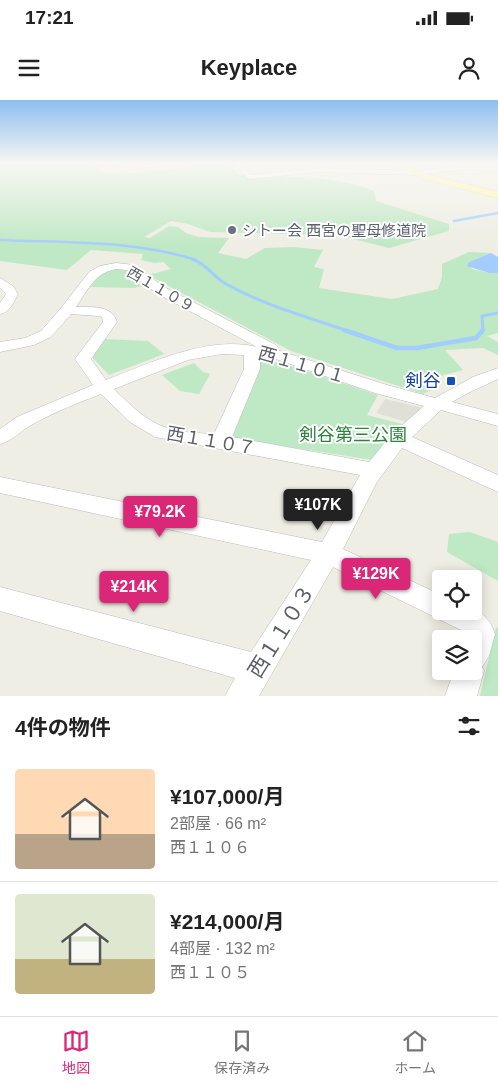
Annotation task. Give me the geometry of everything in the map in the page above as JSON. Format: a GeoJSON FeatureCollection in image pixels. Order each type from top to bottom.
{"type":"FeatureCollection","features":[{"type":"Feature","properties":{"kind":"main road"},"geometry":{"type":"LineString","coordinates":[[482,191],[498,195]]}},
{"type":"Feature","properties":{"kind":"street","name":"西１１０９"},"geometry":{"type":"LineString","coordinates":[[0,347],[29,342],[46,334],[67,310],[93,274],[104,268],[130,267],[160,290],[294,360]]}},
{"type":"Feature","properties":{"kind":"street"},"geometry":{"type":"LineString","coordinates":[[0,282],[12,294],[0,310]]}},
{"type":"Feature","properties":{"kind":"street","name":"西１１０７"},"geometry":{"type":"LineString","coordinates":[[67,310],[100,312],[108,315],[110,322],[82,359],[86,368],[117,402],[145,426],[154,431],[374,470]]}},
{"type":"Feature","properties":{"kind":"street","name":"西１１０１"},"geometry":{"type":"LineString","coordinates":[[0,438],[24,421],[104,386],[192,354],[222,349],[269,352],[381,389],[498,420]]}},
{"type":"Feature","properties":{"kind":"street"},"geometry":{"type":"LineString","coordinates":[[220,442],[252,369],[252,350]]}},
{"type":"Feature","properties":{"kind":"street","name":"西１１０３"},"geometry":{"type":"LineString","coordinates":[[241,696],[328,553],[374,470],[411,425],[437,404],[474,382],[498,373]]}},
{"type":"Feature","properties":{"kind":"street"},"geometry":{"type":"LineString","coordinates":[[399,439],[498,484]]}},
{"type":"Feature","properties":{"kind":"street"},"geometry":{"type":"LineString","coordinates":[[0,485],[328,553],[432,604]]}},
{"type":"Feature","properties":{"kind":"street"},"geometry":{"type":"LineString","coordinates":[[0,599],[257,669]]}},
{"type":"Feature","properties":{"kind":"street"},"geometry":{"type":"LineString","coordinates":[[469,620],[478,630]]}},
{"type":"Feature","properties":{"kind":"street"},"geometry":{"type":"LineString","coordinates":[[461,696],[466,680]]}},
{"type":"Feature","properties":{"kind":"shaded area"},"geometry":{"type":"Polygon","coordinates":[[[385,399],[423,408],[407,422],[376,413],[385,399]]]}},
{"type":"Feature","properties":{"kind":"green space"},"geometry":{"type":"Polygon","coordinates":[[[0,191],[373,191],[376,201],[449,224],[449,231],[389,248],[337,235],[210,232],[188,224],[171,221],[144,237],[150,238],[169,226],[178,227],[186,233],[199,237],[229,238],[218,253],[246,259],[265,248],[294,247],[323,250],[314,267],[324,269],[319,288],[392,299],[438,289],[442,277],[442,264],[469,252],[491,253],[469,262],[472,269],[498,273],[498,333],[487,336],[498,342],[498,355],[483,348],[445,350],[463,370],[433,378],[437,387],[423,394],[291,351],[148,275],[171,269],[163,262],[154,263],[141,260],[143,254],[91,250],[67,270],[0,261],[0,191]]]}},
{"type":"Feature","properties":{"kind":"green space"},"geometry":{"type":"Polygon","coordinates":[[[118,269],[127,271],[144,286],[133,288],[90,287],[100,274],[118,269]]]}},
{"type":"Feature","properties":{"kind":"green space"},"geometry":{"type":"Polygon","coordinates":[[[105,339],[148,341],[164,354],[109,375],[93,358],[93,354],[105,339]]]}},
{"type":"Feature","properties":{"kind":"green space","name":"剣谷第三公園"},"geometry":{"type":"Polygon","coordinates":[[[258,357],[301,369],[378,395],[367,415],[402,424],[373,460],[238,439],[231,434],[258,357]]]}},
{"type":"Feature","properties":{"kind":"green space"},"geometry":{"type":"Polygon","coordinates":[[[194,363],[203,372],[210,374],[199,394],[180,391],[162,375],[194,363]]]}},
{"type":"Feature","properties":{"kind":"green space"},"geometry":{"type":"Polygon","coordinates":[[[470,532],[498,542],[498,581],[482,572],[482,570],[479,570],[447,552],[449,534],[470,532]]]}},
{"type":"Feature","properties":{"kind":"green space"},"geometry":{"type":"Polygon","coordinates":[[[496,627],[498,628],[498,696],[480,696],[496,627]]]}},
{"type":"Feature","properties":{"kind":"water"},"geometry":{"type":"Polygon","coordinates":[[[491,253],[498,257],[498,273],[489,273],[467,266],[469,262],[491,253]]]}},
{"type":"Feature","properties":{"kind":"waterway"},"geometry":{"type":"LineString","coordinates":[[454,221],[498,213]]}},
{"type":"Feature","properties":{"kind":"waterway"},"geometry":{"type":"LineString","coordinates":[[0,240],[74,242],[124,246],[148,249],[192,259]]}},
{"type":"Feature","properties":{"kind":"waterway"},"geometry":{"type":"LineString","coordinates":[[192,259],[196,260]]}},
{"type":"Feature","properties":{"kind":"waterway"},"geometry":{"type":"LineString","coordinates":[[192,259],[202,264],[221,281],[255,298],[348,331]]}},
{"type":"Feature","properties":{"kind":"waterway"},"geometry":{"type":"LineString","coordinates":[[483,330],[482,316],[498,313]]}},
{"type":"Feature","properties":{"kind":"waterway"},"geometry":{"type":"LineString","coordinates":[[344,330],[397,348],[417,348],[476,338],[483,330]]}},
{"type":"Feature","properties":{"kind":"place","name":"シトー会 西宮の聖母修道院"},"geometry":{"type":"Point","coordinates":[232,230]}},
{"type":"Feature","properties":{"kind":"place","name":"剣谷"},"geometry":{"type":"Point","coordinates":[451,381]}}]}
